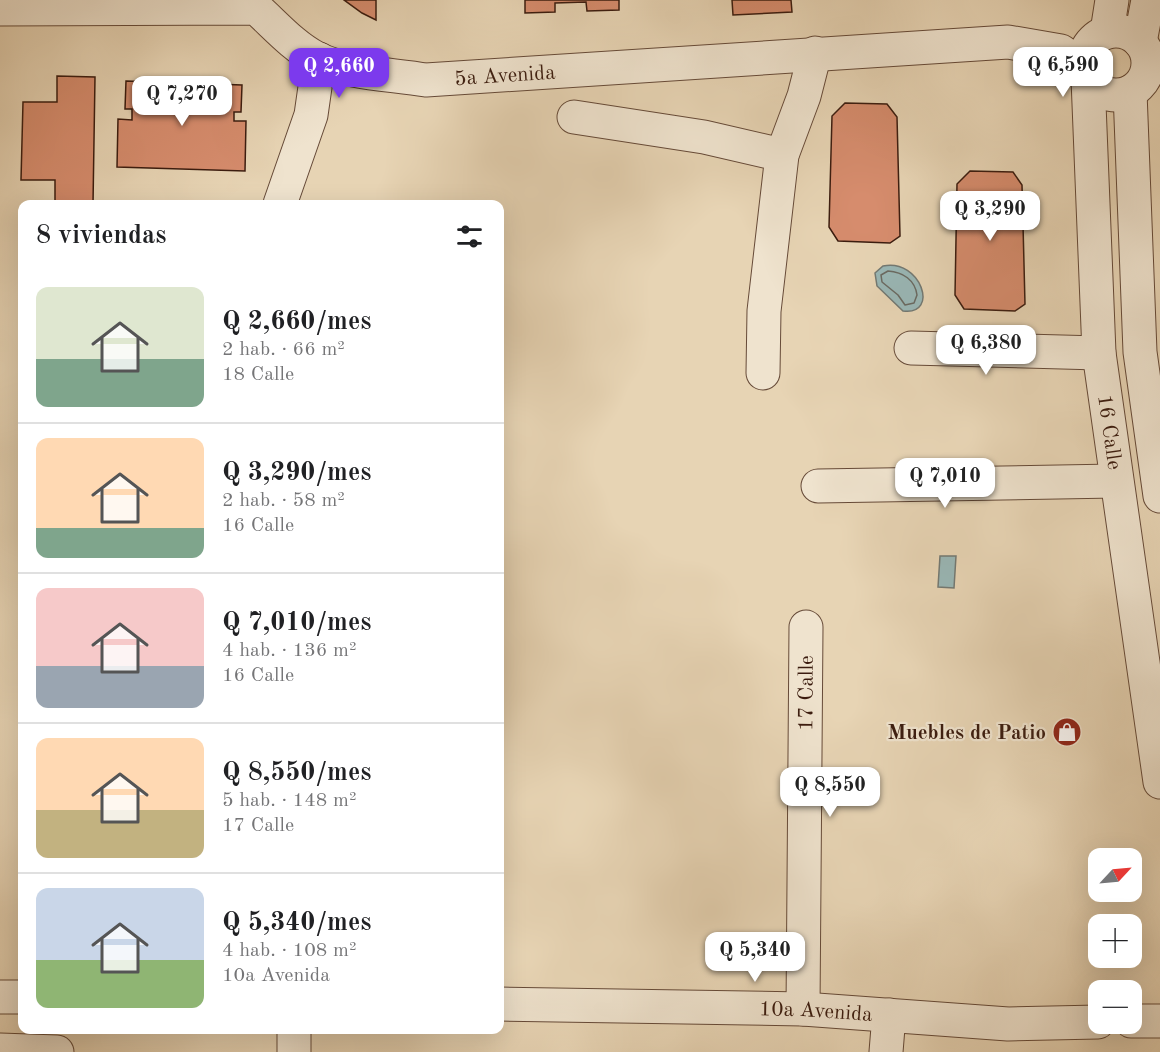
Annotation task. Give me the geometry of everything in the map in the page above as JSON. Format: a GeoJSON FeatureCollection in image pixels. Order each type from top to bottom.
{"type":"FeatureCollection","features":[{"type":"Feature","properties":{"kind":"street","name":"16 Calle"},"geometry":{"type":"LineString","coordinates":[[1112,0],[1092,56],[1099,353],[1115,481],[1152,657],[1160,782]]}},
{"type":"Feature","properties":{"kind":"street"},"geometry":{"type":"LineString","coordinates":[[1148,0],[1148,49],[1148,63],[1143,88],[1107,94],[1096,88],[1092,56],[1119,31],[1131,34],[1148,49]]}},
{"type":"Feature","properties":{"kind":"street","name":"5a Avenida"},"geometry":{"type":"LineString","coordinates":[[0,9],[256,4],[292,41],[319,59],[345,67],[426,80],[1008,42],[1092,56]]}},
{"type":"Feature","properties":{"kind":"street"},"geometry":{"type":"LineString","coordinates":[[763,373],[764,311],[782,155],[804,96],[815,53]]}},
{"type":"Feature","properties":{"kind":"street"},"geometry":{"type":"LineString","coordinates":[[281,200],[311,115],[319,59]]}},
{"type":"Feature","properties":{"kind":"street","name":"16 Calle"},"geometry":{"type":"LineString","coordinates":[[1143,88],[1140,352],[1153,406],[1160,496]]}},
{"type":"Feature","properties":{"kind":"street"},"geometry":{"type":"LineString","coordinates":[[574,117],[704,137],[782,155]]}},
{"type":"Feature","properties":{"kind":"street"},"geometry":{"type":"LineString","coordinates":[[911,348],[1099,353]]}},
{"type":"Feature","properties":{"kind":"street"},"geometry":{"type":"LineString","coordinates":[[818,486],[1115,481]]}},
{"type":"Feature","properties":{"kind":"street","name":"17 Calle"},"geometry":{"type":"LineString","coordinates":[[803,1009],[806,627]]}},
{"type":"Feature","properties":{"kind":"street"},"geometry":{"type":"LineString","coordinates":[[0,997],[18,997]]}},
{"type":"Feature","properties":{"kind":"street","name":"10a Avenida"},"geometry":{"type":"LineString","coordinates":[[504,1004],[803,1009],[1008,1024],[1088,1022]]}},
{"type":"Feature","properties":{"kind":"street"},"geometry":{"type":"LineString","coordinates":[[886,1052],[889,1015]]}},
{"type":"Feature","properties":{"kind":"street"},"geometry":{"type":"LineString","coordinates":[[1142,1021],[1160,1021]]}},
{"type":"Feature","properties":{"kind":"street"},"geometry":{"type":"LineString","coordinates":[[294,1034],[294,1052]]}},
{"type":"Feature","properties":{"kind":"street"},"geometry":{"type":"LineString","coordinates":[[0,1050],[57,1052]]}},
{"type":"Feature","properties":{"kind":"water"},"geometry":{"type":"Polygon","coordinates":[[[883,266],[896,266],[907,270],[916,278],[923,297],[921,305],[914,310],[903,311],[877,286],[875,273],[883,266]]]}},
{"type":"Feature","properties":{"kind":"water"},"geometry":{"type":"Polygon","coordinates":[[[940,556],[956,556],[954,588],[938,587],[940,556]]]}},
{"type":"Feature","properties":{"kind":"building"},"geometry":{"type":"Polygon","coordinates":[[[344,0],[376,0],[376,20],[362,13],[344,0]]]}},
{"type":"Feature","properties":{"kind":"building"},"geometry":{"type":"Polygon","coordinates":[[[525,0],[619,0],[619,10],[587,11],[586,2],[555,3],[555,12],[525,13],[525,0]]]}},
{"type":"Feature","properties":{"kind":"building"},"geometry":{"type":"Polygon","coordinates":[[[732,0],[791,0],[792,12],[733,15],[732,0]]]}},
{"type":"Feature","properties":{"kind":"building"},"geometry":{"type":"Polygon","coordinates":[[[57,76],[95,77],[93,200],[55,200],[55,180],[21,180],[23,102],[57,102],[57,76]]]}},
{"type":"Feature","properties":{"kind":"building"},"geometry":{"type":"Polygon","coordinates":[[[126,81],[242,85],[241,112],[234,112],[234,121],[246,121],[245,171],[117,167],[118,119],[132,120],[132,109],[125,109],[126,81]]]}},
{"type":"Feature","properties":{"kind":"building"},"geometry":{"type":"Polygon","coordinates":[[[845,103],[887,104],[897,117],[900,236],[890,243],[838,241],[829,227],[832,116],[845,103]]]}},
{"type":"Feature","properties":{"kind":"building"},"geometry":{"type":"Polygon","coordinates":[[[970,171],[1013,172],[1022,185],[1025,304],[1015,311],[964,309],[955,295],[957,184],[970,171]]]}},
{"type":"Feature","properties":{"kind":"place","name":"Muebles de Patio"},"geometry":{"type":"Point","coordinates":[1067,732]}}]}
